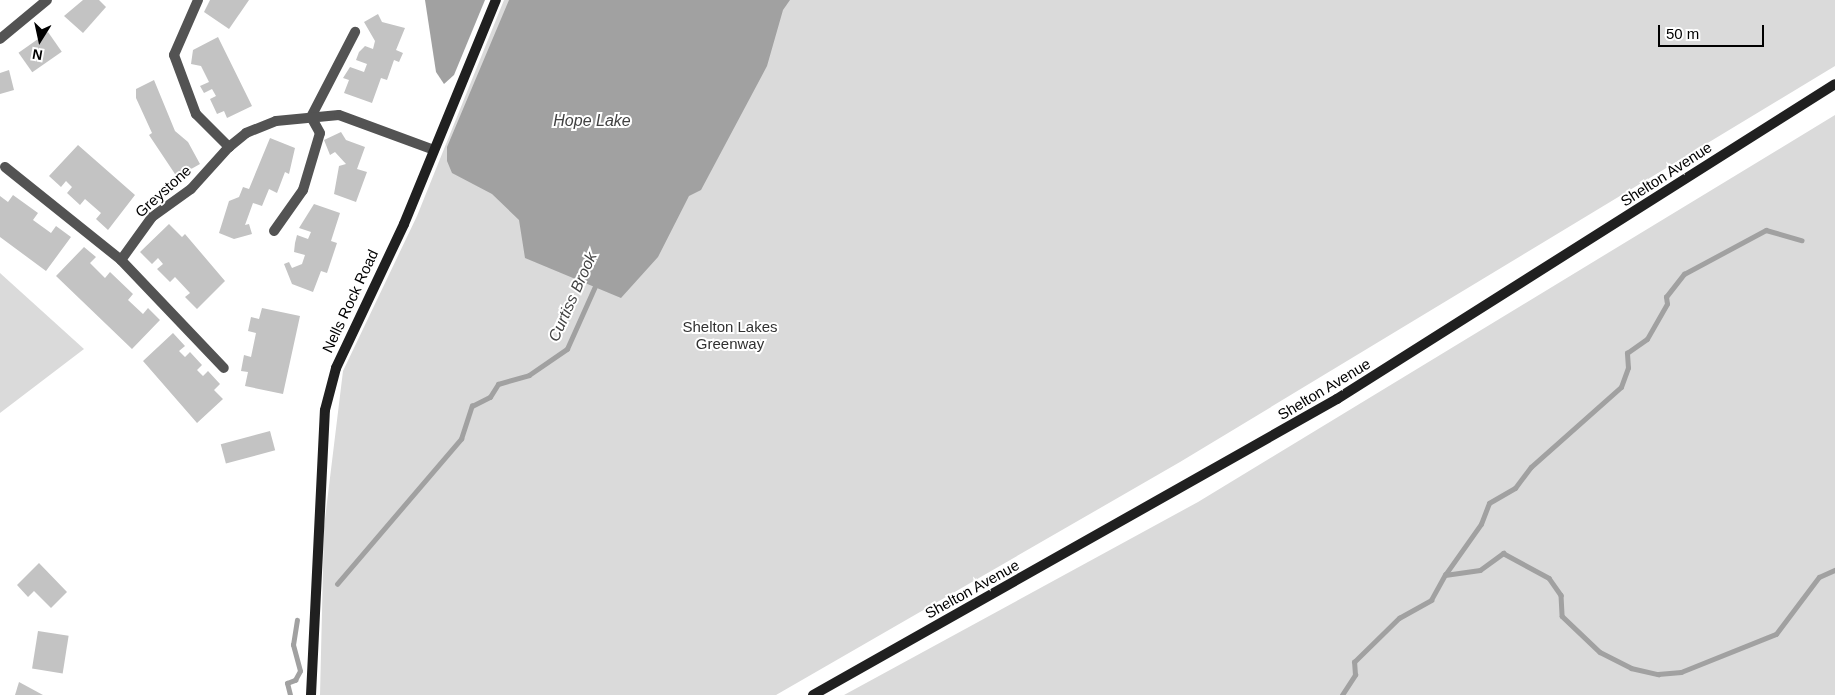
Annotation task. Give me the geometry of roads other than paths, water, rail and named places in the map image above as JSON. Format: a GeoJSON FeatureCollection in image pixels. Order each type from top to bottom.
{"type":"FeatureCollection","features":[{"type":"Feature","properties":{"kind":"main road","name":"Nells Rock Road"},"geometry":{"type":"LineString","coordinates":[[311,695],[326,410],[353,326],[434,150],[496,0]]}},
{"type":"Feature","properties":{"kind":"main road","name":"Shelton Avenue"},"geometry":{"type":"LineString","coordinates":[[813,695],[1337,399],[1835,84]]}},
{"type":"Feature","properties":{"kind":"street"},"geometry":{"type":"LineString","coordinates":[[0,39],[47,0]]}},
{"type":"Feature","properties":{"kind":"street"},"geometry":{"type":"LineString","coordinates":[[198,0],[174,55],[196,114],[228,148]]}},
{"type":"Feature","properties":{"kind":"street"},"geometry":{"type":"LineString","coordinates":[[274,232],[303,190],[320,133],[311,117],[355,32]]}},
{"type":"Feature","properties":{"kind":"street","name":"Greystone"},"geometry":{"type":"LineString","coordinates":[[121,260],[152,217],[191,189],[228,148],[246,133],[276,121],[339,115],[434,150]]}},
{"type":"Feature","properties":{"kind":"street"},"geometry":{"type":"LineString","coordinates":[[5,167],[121,260],[224,368]]}},
{"type":"Feature","properties":{"kind":"water"},"geometry":{"type":"Polygon","coordinates":[[[425,0],[485,0],[454,75],[444,84],[436,72],[425,0]]]}},
{"type":"Feature","properties":{"kind":"water","name":"Hope Lake"},"geometry":{"type":"Polygon","coordinates":[[[509,0],[790,0],[783,10],[767,66],[701,190],[689,196],[658,257],[621,298],[525,258],[519,220],[492,194],[452,173],[447,161],[447,147],[509,0]]]}},
{"type":"Feature","properties":{"kind":"waterway"},"geometry":{"type":"LineString","coordinates":[[1445,575],[1481,524],[1489,503],[1515,488],[1531,467],[1621,387],[1628,368],[1627,353],[1647,339],[1667,304],[1666,297],[1684,274],[1766,230],[1802,240]]}},
{"type":"Feature","properties":{"kind":"waterway","name":"Curtiss Brook"},"geometry":{"type":"LineString","coordinates":[[337,584],[461,439],[472,406],[490,397],[498,384],[529,375],[567,349],[597,282]]}},
{"type":"Feature","properties":{"kind":"waterway"},"geometry":{"type":"LineString","coordinates":[[1342,695],[1355,675],[1354,662],[1399,618],[1431,600],[1445,575],[1480,570],[1503,553],[1549,578],[1561,595],[1562,616],[1600,652],[1631,668],[1658,674],[1681,672],[1776,634],[1819,577],[1835,570]]}},
{"type":"Feature","properties":{"kind":"waterway","name":"Curtiss Brook"},"geometry":{"type":"LineString","coordinates":[[290,695],[287,683],[295,680],[300,671],[293,645],[297,620]]}},
{"type":"Feature","properties":{"kind":"park label","name":"Shelton Lakes Greenway"},"geometry":{"type":"Point","coordinates":[730,334]}}]}
